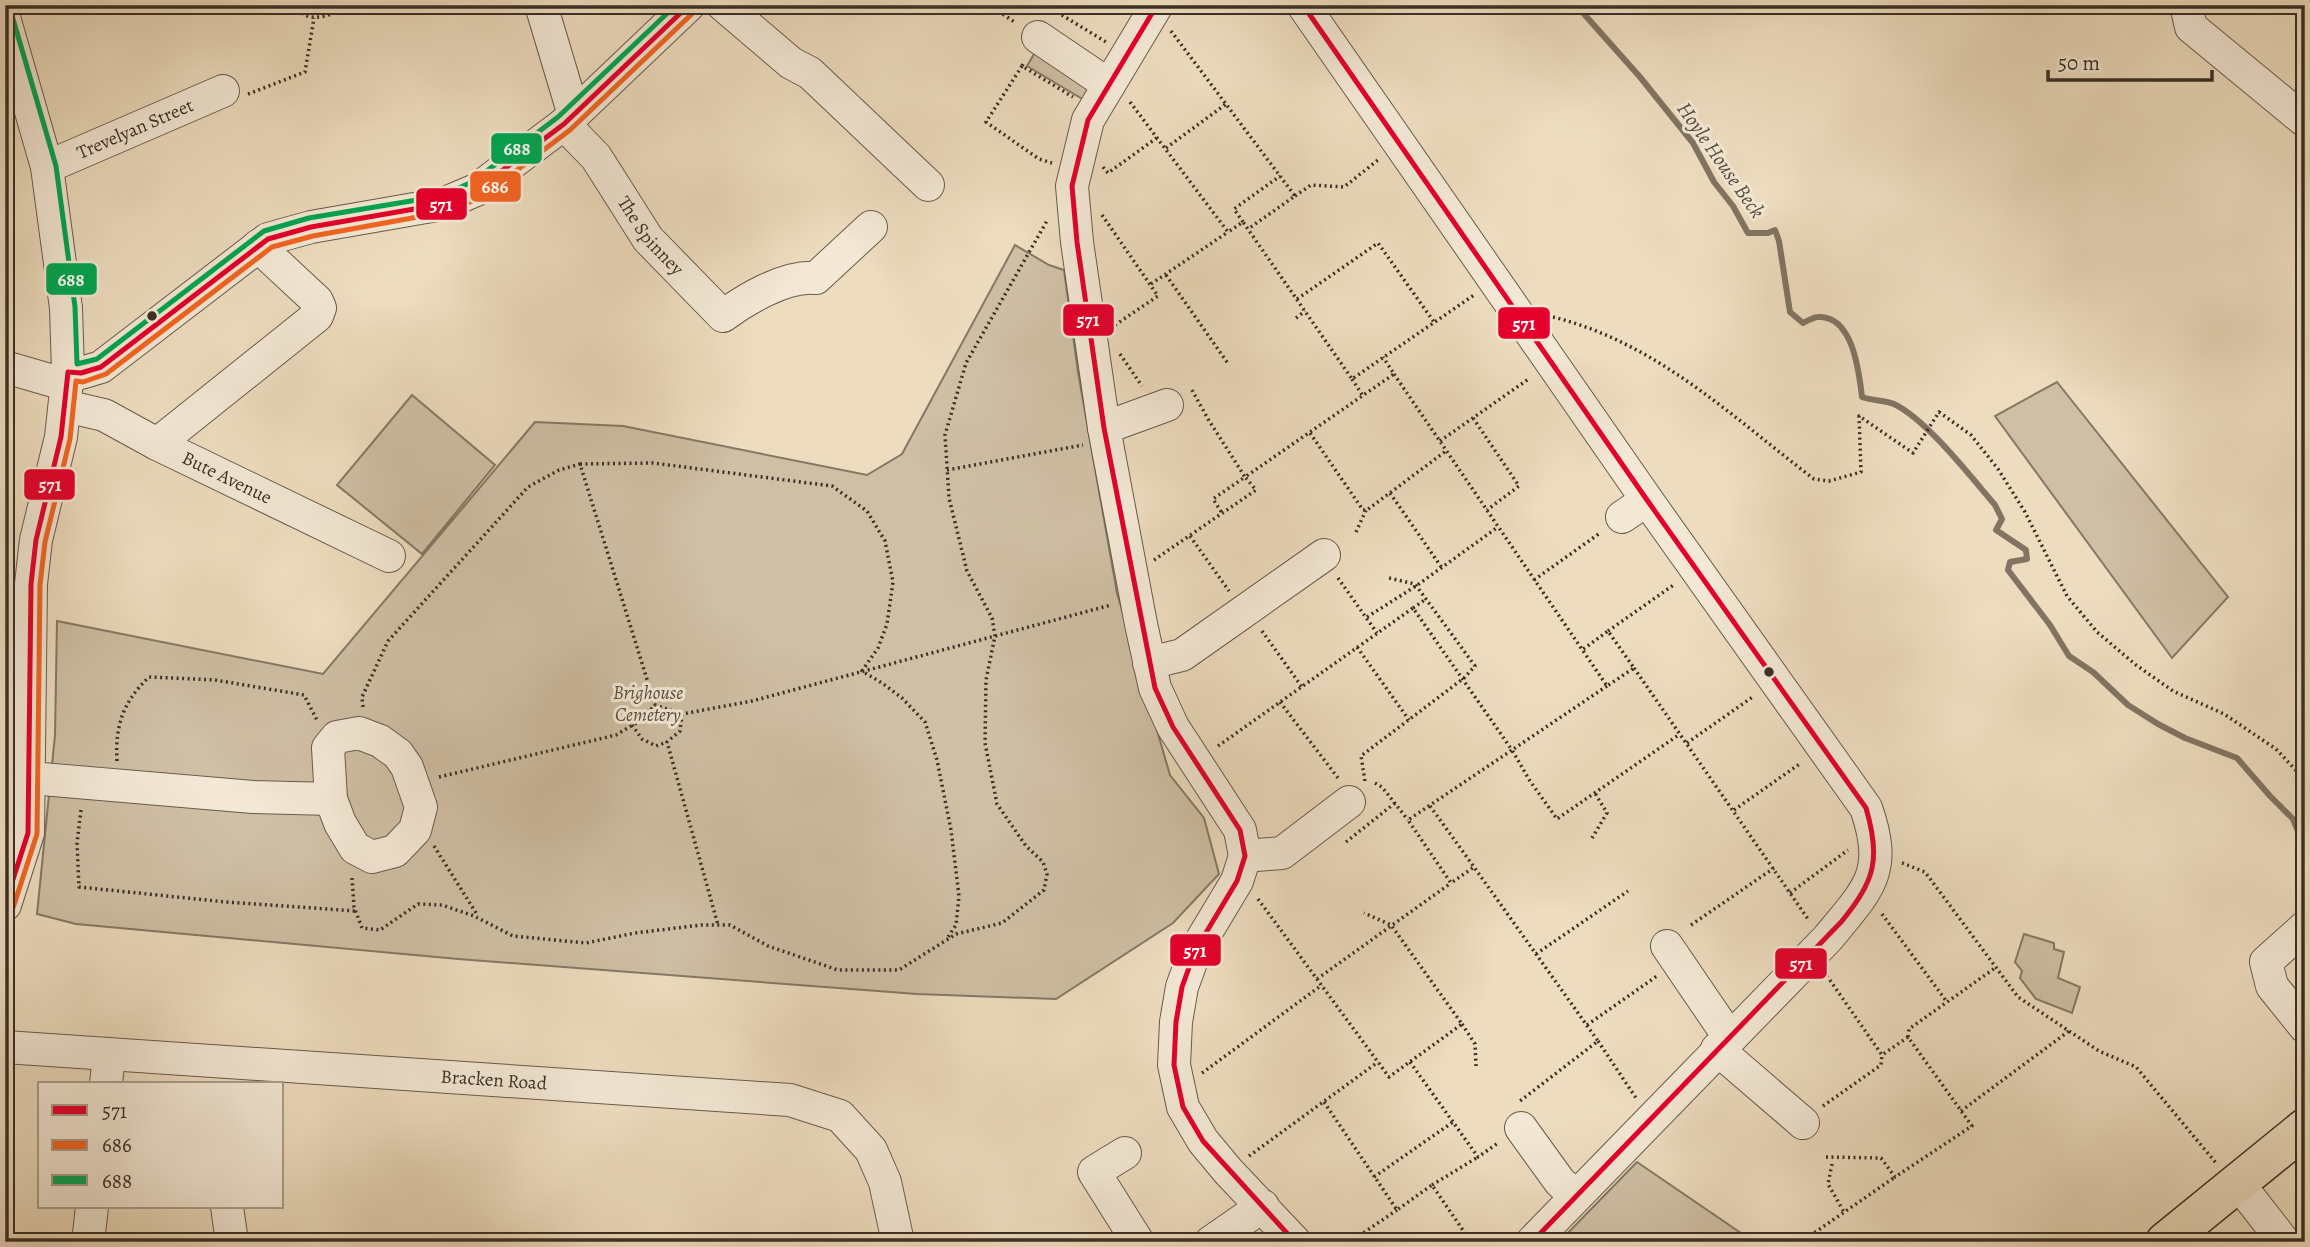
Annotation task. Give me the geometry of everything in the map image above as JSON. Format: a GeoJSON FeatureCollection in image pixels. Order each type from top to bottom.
{"type":"FeatureCollection","features":[{"type":"Feature","properties":{"kind":"main road"},"geometry":{"type":"LineString","coordinates":[[2165,1242],[2305,1128]]}},
{"type":"Feature","properties":{"kind":"street"},"geometry":{"type":"LineString","coordinates":[[541,5],[569,119]]}},
{"type":"Feature","properties":{"kind":"street"},"geometry":{"type":"LineString","coordinates":[[67,388],[81,373],[101,367],[268,239],[312,227],[443,204],[476,190],[569,119],[689,5]]}},
{"type":"Feature","properties":{"kind":"street"},"geometry":{"type":"LineString","coordinates":[[723,5],[791,63],[810,73],[928,186]]}},
{"type":"Feature","properties":{"kind":"street"},"geometry":{"type":"LineString","coordinates":[[1303,5],[1552,363],[1623,516],[1696,568],[1866,807],[1874,830],[1874,874],[1860,899],[1818,948],[1532,1242]]}},
{"type":"Feature","properties":{"kind":"street"},"geometry":{"type":"LineString","coordinates":[[2186,5],[2190,27],[2305,121]]}},
{"type":"Feature","properties":{"kind":"street"},"geometry":{"type":"LineString","coordinates":[[1155,8],[1088,120],[1076,168],[1077,242],[1105,435],[1155,688],[1173,727],[1240,830],[1241,869],[1195,951],[1182,987],[1175,1022],[1174,1065],[1182,1107],[1203,1141],[1228,1171],[1295,1242]]}},
{"type":"Feature","properties":{"kind":"street"},"geometry":{"type":"LineString","coordinates":[[5,21],[47,167],[66,308],[67,388],[61,437],[36,540],[31,584],[22,767],[28,833],[5,905]]}},
{"type":"Feature","properties":{"kind":"street"},"geometry":{"type":"LineString","coordinates":[[1038,37],[1109,85]]}},
{"type":"Feature","properties":{"kind":"street","name":"Trevelyan Street"},"geometry":{"type":"LineString","coordinates":[[47,167],[223,91]]}},
{"type":"Feature","properties":{"kind":"street","name":"The Spinney"},"geometry":{"type":"LineString","coordinates":[[569,119],[648,239],[723,316],[750,297],[805,277],[816,278],[871,227]]}},
{"type":"Feature","properties":{"kind":"street"},"geometry":{"type":"LineString","coordinates":[[157,444],[317,316],[320,308],[317,301],[258,246]]}},
{"type":"Feature","properties":{"kind":"street","name":"Bute Avenue"},"geometry":{"type":"LineString","coordinates":[[5,367],[67,388],[104,415],[157,444],[389,556]]}},
{"type":"Feature","properties":{"kind":"street"},"geometry":{"type":"LineString","coordinates":[[1105,435],[1172,401]]}},
{"type":"Feature","properties":{"kind":"street"},"geometry":{"type":"LineString","coordinates":[[1149,663],[1182,655],[1323,556]]}},
{"type":"Feature","properties":{"kind":"street"},"geometry":{"type":"LineString","coordinates":[[359,733],[380,741],[398,754],[407,767],[421,807],[415,830],[395,851],[372,857],[355,848],[340,823],[331,799],[328,748],[337,737],[359,733]]}},
{"type":"Feature","properties":{"kind":"street"},"geometry":{"type":"LineString","coordinates":[[22,767],[84,783],[253,797],[331,799]]}},
{"type":"Feature","properties":{"kind":"street"},"geometry":{"type":"LineString","coordinates":[[1241,869],[1282,853],[1304,854],[1351,791]]}},
{"type":"Feature","properties":{"kind":"street"},"geometry":{"type":"LineString","coordinates":[[2300,1022],[2272,986],[2266,962],[2305,927]]}},
{"type":"Feature","properties":{"kind":"street"},"geometry":{"type":"LineString","coordinates":[[2300,1022],[2281,980],[2279,963],[2305,942]]}},
{"type":"Feature","properties":{"kind":"street"},"geometry":{"type":"LineString","coordinates":[[1672,954],[1723,1043],[1801,1122]]}},
{"type":"Feature","properties":{"kind":"street","name":"Bracken Road"},"geometry":{"type":"LineString","coordinates":[[5,1047],[107,1069],[790,1100],[840,1116],[871,1150],[885,1182],[898,1242]]}},
{"type":"Feature","properties":{"kind":"street"},"geometry":{"type":"LineString","coordinates":[[1518,1116],[1560,1182],[1575,1195]]}},
{"type":"Feature","properties":{"kind":"street"},"geometry":{"type":"LineString","coordinates":[[1125,1153],[1094,1172],[1138,1242]]}},
{"type":"Feature","properties":{"kind":"street"},"geometry":{"type":"LineString","coordinates":[[2238,1183],[2284,1242]]}},
{"type":"Feature","properties":{"kind":"street"},"geometry":{"type":"LineString","coordinates":[[1210,1242],[1263,1206]]}},
{"type":"Feature","properties":{"kind":"street"},"geometry":{"type":"LineString","coordinates":[[88,1242],[92,1208]]}},
{"type":"Feature","properties":{"kind":"street"},"geometry":{"type":"LineString","coordinates":[[228,1208],[232,1242]]}},
{"type":"Feature","properties":{"kind":"path"},"geometry":{"type":"LineString","coordinates":[[294,5],[299,12],[314,18],[353,5]]}},
{"type":"Feature","properties":{"kind":"path"},"geometry":{"type":"LineString","coordinates":[[989,5],[1038,37]]}},
{"type":"Feature","properties":{"kind":"path"},"geometry":{"type":"LineString","coordinates":[[1055,5],[1052,9],[1127,55]]}},
{"type":"Feature","properties":{"kind":"path"},"geometry":{"type":"LineString","coordinates":[[1155,8],[1295,196]]}},
{"type":"Feature","properties":{"kind":"path"},"geometry":{"type":"LineString","coordinates":[[223,91],[232,100],[305,72],[314,18]]}},
{"type":"Feature","properties":{"kind":"path"},"geometry":{"type":"LineString","coordinates":[[1022,66],[986,122],[1039,159],[1108,173],[1158,137]]}},
{"type":"Feature","properties":{"kind":"path"},"geometry":{"type":"LineString","coordinates":[[1109,85],[1138,110],[1228,232]]}},
{"type":"Feature","properties":{"kind":"path"},"geometry":{"type":"LineString","coordinates":[[1166,148],[1227,104]]}},
{"type":"Feature","properties":{"kind":"path"},"geometry":{"type":"LineString","coordinates":[[1248,229],[1311,185],[1344,187],[1399,144]]}},
{"type":"Feature","properties":{"kind":"path"},"geometry":{"type":"LineString","coordinates":[[1076,168],[1158,296],[1091,342]]}},
{"type":"Feature","properties":{"kind":"path"},"geometry":{"type":"LineString","coordinates":[[359,850],[351,870],[356,911],[362,928],[380,930],[418,904],[442,905],[480,918],[513,936],[586,943],[635,933],[701,925],[730,926],[768,946],[838,970],[899,970],[956,933],[1002,923],[1044,890],[1047,874],[1043,862],[1026,846],[997,804],[985,743],[986,680],[995,636],[992,618],[967,572],[949,498],[945,435],[966,363],[1076,168]]}},
{"type":"Feature","properties":{"kind":"path"},"geometry":{"type":"LineString","coordinates":[[1280,176],[1234,209],[1363,396]]}},
{"type":"Feature","properties":{"kind":"path"},"geometry":{"type":"LineString","coordinates":[[1150,285],[1243,222]]}},
{"type":"Feature","properties":{"kind":"path"},"geometry":{"type":"LineString","coordinates":[[1297,299],[1378,243],[1434,323]]}},
{"type":"Feature","properties":{"kind":"path"},"geometry":{"type":"LineString","coordinates":[[1166,275],[1229,365]]}},
{"type":"Feature","properties":{"kind":"path"},"geometry":{"type":"LineString","coordinates":[[1351,377],[1352,379],[1495,281]]}},
{"type":"Feature","properties":{"kind":"path"},"geometry":{"type":"LineString","coordinates":[[1513,307],[1573,322],[1640,350],[1692,382],[1814,479],[1829,481],[1861,472],[1858,416],[1913,453],[1939,412],[1971,435],[1998,468],[2025,512],[2067,596],[2097,632],[2173,691],[2224,714],[2276,749],[2305,780]]}},
{"type":"Feature","properties":{"kind":"path"},"geometry":{"type":"LineString","coordinates":[[1296,318],[1305,311]]}},
{"type":"Feature","properties":{"kind":"path"},"geometry":{"type":"LineString","coordinates":[[654,705],[682,713],[751,701],[995,636],[1134,586],[1190,536],[1256,490],[1208,419],[1172,401],[1120,354]]}},
{"type":"Feature","properties":{"kind":"path"},"geometry":{"type":"LineString","coordinates":[[1384,357],[1607,686]]}},
{"type":"Feature","properties":{"kind":"path"},"geometry":{"type":"LineString","coordinates":[[1440,442],[1552,363]]}},
{"type":"Feature","properties":{"kind":"path"},"geometry":{"type":"LineString","coordinates":[[1222,514],[1213,499],[1394,374]]}},
{"type":"Feature","properties":{"kind":"path"},"geometry":{"type":"LineString","coordinates":[[1473,418],[1519,486],[1487,510]]}},
{"type":"Feature","properties":{"kind":"path"},"geometry":{"type":"LineString","coordinates":[[1310,433],[1363,510],[1366,510]]}},
{"type":"Feature","properties":{"kind":"path"},"geometry":{"type":"LineString","coordinates":[[947,470],[1105,435]]}},
{"type":"Feature","properties":{"kind":"path"},"geometry":{"type":"LineString","coordinates":[[1356,533],[1366,510],[1446,451]]}},
{"type":"Feature","properties":{"kind":"path"},"geometry":{"type":"LineString","coordinates":[[367,737],[362,697],[388,641],[528,487],[559,470],[580,464],[653,463],[832,486],[867,511],[885,541],[892,582],[887,624],[878,648],[862,671]]}},
{"type":"Feature","properties":{"kind":"path"},"geometry":{"type":"LineString","coordinates":[[580,464],[654,705]]}},
{"type":"Feature","properties":{"kind":"path"},"geometry":{"type":"LineString","coordinates":[[1390,493],[1442,568]]}},
{"type":"Feature","properties":{"kind":"path"},"geometry":{"type":"LineString","coordinates":[[1534,580],[1623,516]]}},
{"type":"Feature","properties":{"kind":"path"},"geometry":{"type":"LineString","coordinates":[[1367,617],[1416,586],[1498,527]]}},
{"type":"Feature","properties":{"kind":"path"},"geometry":{"type":"LineString","coordinates":[[1190,536],[1302,687]]}},
{"type":"Feature","properties":{"kind":"path"},"geometry":{"type":"LineString","coordinates":[[1323,556],[1377,633]]}},
{"type":"Feature","properties":{"kind":"path"},"geometry":{"type":"LineString","coordinates":[[1582,650],[1696,568]]}},
{"type":"Feature","properties":{"kind":"path"},"geometry":{"type":"LineString","coordinates":[[1351,791],[1361,756],[1464,678],[1475,666],[1415,584],[1389,578]]}},
{"type":"Feature","properties":{"kind":"path"},"geometry":{"type":"LineString","coordinates":[[1196,762],[1426,599]]}},
{"type":"Feature","properties":{"kind":"path"},"geometry":{"type":"LineString","coordinates":[[1413,608],[1464,678],[1557,819],[1680,734]]}},
{"type":"Feature","properties":{"kind":"path"},"geometry":{"type":"LineString","coordinates":[[1608,631],[1790,892],[1818,948],[1882,1055],[1881,1065],[1801,1122]]}},
{"type":"Feature","properties":{"kind":"path"},"geometry":{"type":"LineString","coordinates":[[1357,647],[1409,720]]}},
{"type":"Feature","properties":{"kind":"path"},"geometry":{"type":"LineString","coordinates":[[1408,820],[1634,668]]}},
{"type":"Feature","properties":{"kind":"path"},"geometry":{"type":"LineString","coordinates":[[862,671],[902,698],[925,722],[937,760],[951,830],[959,896],[956,925],[946,940]]}},
{"type":"Feature","properties":{"kind":"path"},"geometry":{"type":"LineString","coordinates":[[118,786],[116,735],[131,694],[149,677],[215,680],[304,695],[328,748]]}},
{"type":"Feature","properties":{"kind":"path"},"geometry":{"type":"LineString","coordinates":[[1687,743],[1775,681]]}},
{"type":"Feature","properties":{"kind":"path"},"geometry":{"type":"LineString","coordinates":[[1280,702],[1351,791]]}},
{"type":"Feature","properties":{"kind":"path"},"geometry":{"type":"LineString","coordinates":[[413,783],[615,735],[641,720],[654,705]]}},
{"type":"Feature","properties":{"kind":"path"},"geometry":{"type":"LineString","coordinates":[[632,725],[642,739],[656,746],[680,732],[682,713]]}},
{"type":"Feature","properties":{"kind":"path"},"geometry":{"type":"LineString","coordinates":[[667,742],[718,925]]}},
{"type":"Feature","properties":{"kind":"path"},"geometry":{"type":"LineString","coordinates":[[1734,810],[1823,747]]}},
{"type":"Feature","properties":{"kind":"path"},"geometry":{"type":"LineString","coordinates":[[84,783],[77,843],[79,887],[226,902],[356,911]]}},
{"type":"Feature","properties":{"kind":"path"},"geometry":{"type":"LineString","coordinates":[[1375,783],[1382,787],[1408,820],[1451,883]]}},
{"type":"Feature","properties":{"kind":"path"},"geometry":{"type":"LineString","coordinates":[[1591,838],[1607,813],[1595,793]]}},
{"type":"Feature","properties":{"kind":"path"},"geometry":{"type":"LineString","coordinates":[[1346,842],[1395,803]]}},
{"type":"Feature","properties":{"kind":"path"},"geometry":{"type":"LineString","coordinates":[[1430,806],[1587,1024],[1650,1119]]}},
{"type":"Feature","properties":{"kind":"path"},"geometry":{"type":"LineString","coordinates":[[418,820],[480,918]]}},
{"type":"Feature","properties":{"kind":"path"},"geometry":{"type":"LineString","coordinates":[[1790,892],[1874,830]]}},
{"type":"Feature","properties":{"kind":"path"},"geometry":{"type":"LineString","coordinates":[[1875,864],[1904,863],[1925,872],[2018,997],[2099,1051],[2136,1067],[2221,1168],[2238,1183]]}},
{"type":"Feature","properties":{"kind":"path"},"geometry":{"type":"LineString","coordinates":[[1317,979],[1474,867]]}},
{"type":"Feature","properties":{"kind":"path"},"geometry":{"type":"LineString","coordinates":[[1691,925],[1774,868]]}},
{"type":"Feature","properties":{"kind":"path"},"geometry":{"type":"LineString","coordinates":[[1241,869],[1258,898],[1389,1077],[1462,1024]]}},
{"type":"Feature","properties":{"kind":"path"},"geometry":{"type":"LineString","coordinates":[[1536,954],[1628,891]]}},
{"type":"Feature","properties":{"kind":"path"},"geometry":{"type":"LineString","coordinates":[[1860,899],[1883,915],[1947,1002]]}},
{"type":"Feature","properties":{"kind":"path"},"geometry":{"type":"LineString","coordinates":[[1364,913],[1391,925],[1475,1044],[1476,1066]]}},
{"type":"Feature","properties":{"kind":"path"},"geometry":{"type":"LineString","coordinates":[[1587,1024],[1672,954]]}},
{"type":"Feature","properties":{"kind":"path"},"geometry":{"type":"LineString","coordinates":[[1801,1242],[1972,1126],[1908,1037],[1909,1029],[1996,967]]}},
{"type":"Feature","properties":{"kind":"path"},"geometry":{"type":"LineString","coordinates":[[1179,1090],[1322,985]]}},
{"type":"Feature","properties":{"kind":"path"},"geometry":{"type":"LineString","coordinates":[[1961,1111],[2069,1031]]}},
{"type":"Feature","properties":{"kind":"path"},"geometry":{"type":"LineString","coordinates":[[1882,1055],[1908,1037]]}},
{"type":"Feature","properties":{"kind":"path"},"geometry":{"type":"LineString","coordinates":[[1350,1242],[1432,1185],[1478,1157],[1598,1041]]}},
{"type":"Feature","properties":{"kind":"path"},"geometry":{"type":"LineString","coordinates":[[1228,1171],[1378,1062]]}},
{"type":"Feature","properties":{"kind":"path"},"geometry":{"type":"LineString","coordinates":[[1410,1062],[1478,1157]]}},
{"type":"Feature","properties":{"kind":"path"},"geometry":{"type":"LineString","coordinates":[[1324,1102],[1397,1210]]}},
{"type":"Feature","properties":{"kind":"path"},"geometry":{"type":"LineString","coordinates":[[1374,1177],[1453,1122]]}},
{"type":"Feature","properties":{"kind":"path"},"geometry":{"type":"LineString","coordinates":[[1826,1157],[1881,1157],[1895,1177]]}},
{"type":"Feature","properties":{"kind":"path"},"geometry":{"type":"LineString","coordinates":[[1832,1164],[1828,1184],[1844,1212]]}},
{"type":"Feature","properties":{"kind":"path"},"geometry":{"type":"LineString","coordinates":[[1432,1185],[1471,1242]]}},
{"type":"Feature","properties":{"kind":"green space"},"geometry":{"type":"Polygon","coordinates":[[[1037,49],[1096,84],[1084,100],[1027,66],[1037,49]]]}},
{"type":"Feature","properties":{"kind":"green space","name":"Brighouse Cemetery"},"geometry":{"type":"Polygon","coordinates":[[[1015,245],[1049,265],[1064,270],[1078,372],[1117,593],[1170,775],[1204,818],[1219,874],[1173,923],[1056,999],[917,994],[458,959],[76,924],[37,914],[55,735],[57,621],[323,674],[535,422],[623,426],[867,475],[902,454],[1015,245]]]}},
{"type":"Feature","properties":{"kind":"green space"},"geometry":{"type":"Polygon","coordinates":[[[2057,382],[2228,597],[2172,658],[1995,416],[2057,382]]]}},
{"type":"Feature","properties":{"kind":"green space"},"geometry":{"type":"Polygon","coordinates":[[[412,395],[495,465],[422,554],[337,485],[412,395]]]}},
{"type":"Feature","properties":{"kind":"green space"},"geometry":{"type":"Polygon","coordinates":[[[2024,934],[2054,943],[2054,949],[2064,952],[2058,978],[2080,987],[2072,1013],[2036,999],[2020,978],[2022,971],[2015,962],[2024,934]]]}},
{"type":"Feature","properties":{"kind":"green space"},"geometry":{"type":"Polygon","coordinates":[[[1637,1162],[1754,1242],[1559,1242],[1637,1162]]]}},
{"type":"Feature","properties":{"kind":"waterway","name":"Hoyle House Beck"},"geometry":{"type":"LineString","coordinates":[[1576,5],[1640,77],[1693,143],[1714,182],[1733,206],[1748,233],[1768,233],[1775,230],[1790,312],[1803,323],[1818,317],[1830,319],[1839,325],[1852,347],[1862,397],[1894,404],[1920,422],[1995,505],[2002,519],[1996,530],[2026,550],[2027,559],[2010,562],[2008,570],[2050,625],[2069,656],[2093,672],[2128,705],[2158,724],[2185,738],[2237,758],[2293,819],[2305,848]]}},
{"type":"Feature","properties":{"kind":"transit line","name":"688"},"geometry":{"type":"LineString","coordinates":[[13,19],[56,166],[75,307],[77,364],[97,359],[264,231],[309,218],[441,196],[472,182],[558,117],[676,5]]}},
{"type":"Feature","properties":{"kind":"transit line","name":"571"},"geometry":{"type":"LineString","coordinates":[[5,904],[28,833],[31,584],[36,540],[61,437],[68,372],[81,373],[101,367],[268,239],[311,227],[443,204],[476,190],[564,124],[689,5]]}},
{"type":"Feature","properties":{"kind":"transit line","name":"571"},"geometry":{"type":"LineString","coordinates":[[1157,5],[1088,120],[1072,186],[1077,242],[1104,428],[1155,688],[1173,727],[1240,830],[1245,856],[1237,881],[1195,951],[1182,987],[1176,1022],[1174,1065],[1183,1107],[1203,1141],[1295,1242]]}},
{"type":"Feature","properties":{"kind":"transit line","name":"571"},"geometry":{"type":"LineString","coordinates":[[1303,5],[1647,500],[1866,808],[1871,826],[1874,855],[1872,868],[1862,893],[1842,921],[1532,1242]]}},
{"type":"Feature","properties":{"kind":"transit line","name":"686"},"geometry":{"type":"LineString","coordinates":[[13,908],[37,834],[40,585],[45,542],[70,439],[76,381],[83,382],[106,374],[272,247],[313,236],[445,212],[480,198],[570,130],[695,11]]}}]}
